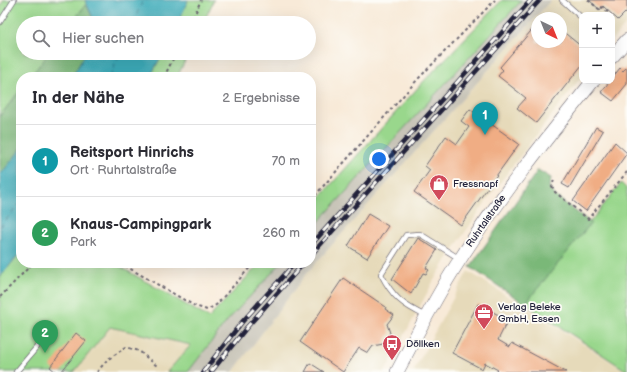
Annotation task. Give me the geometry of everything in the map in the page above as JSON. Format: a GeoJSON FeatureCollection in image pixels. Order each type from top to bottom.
{"type":"FeatureCollection","features":[{"type":"Feature","properties":{"kind":"main road"},"geometry":{"type":"LineString","coordinates":[[615,49],[627,40]]}},
{"type":"Feature","properties":{"kind":"main road","name":"Ruhrtalstraße"},"geometry":{"type":"LineString","coordinates":[[397,372],[460,259],[532,157],[591,84]]}},
{"type":"Feature","properties":{"kind":"lane"},"geometry":{"type":"LineString","coordinates":[[0,22],[14,0]]}},
{"type":"Feature","properties":{"kind":"lane"},"geometry":{"type":"LineString","coordinates":[[562,0],[579,15]]}},
{"type":"Feature","properties":{"kind":"lane"},"geometry":{"type":"LineString","coordinates":[[427,316],[396,298],[389,291],[381,274],[406,235],[420,234],[460,259]]}},
{"type":"Feature","properties":{"kind":"lane"},"geometry":{"type":"LineString","coordinates":[[16,372],[37,347]]}},
{"type":"Feature","properties":{"kind":"path"},"geometry":{"type":"LineString","coordinates":[[194,16],[201,0]]}},
{"type":"Feature","properties":{"kind":"path"},"geometry":{"type":"LineString","coordinates":[[316,194],[417,80],[495,0]]}},
{"type":"Feature","properties":{"kind":"path"},"geometry":{"type":"LineString","coordinates":[[588,0],[600,10],[602,7],[607,12]]}},
{"type":"Feature","properties":{"kind":"path"},"geometry":{"type":"LineString","coordinates":[[166,72],[172,60]]}},
{"type":"Feature","properties":{"kind":"path"},"geometry":{"type":"LineString","coordinates":[[554,180],[552,186],[555,192],[588,219],[627,172]]}},
{"type":"Feature","properties":{"kind":"path"},"geometry":{"type":"LineString","coordinates":[[0,297],[27,268]]}},
{"type":"Feature","properties":{"kind":"path"},"geometry":{"type":"LineString","coordinates":[[129,268],[195,306],[206,310],[216,305],[249,268]]}},
{"type":"Feature","properties":{"kind":"path"},"geometry":{"type":"LineString","coordinates":[[97,372],[107,360],[126,347],[139,351],[158,366]]}},
{"type":"Feature","properties":{"kind":"shaded area"},"geometry":{"type":"Polygon","coordinates":[[[522,0],[551,0],[540,12],[531,12],[531,22],[316,263],[316,213],[332,196],[358,178],[522,0]]]}},
{"type":"Feature","properties":{"kind":"shaded area"},"geometry":{"type":"Polygon","coordinates":[[[551,0],[627,0],[627,23],[615,37],[615,12],[579,12],[579,80],[489,197],[453,250],[434,280],[385,372],[233,372],[306,274],[311,268],[316,268],[316,263],[531,22],[531,48],[567,48],[567,12],[540,12],[551,0]]]}},
{"type":"Feature","properties":{"kind":"shaded area"},"geometry":{"type":"Polygon","coordinates":[[[263,268],[311,268],[306,274],[233,372],[167,372],[263,268]]]}},
{"type":"Feature","properties":{"kind":"shaded area","name":"Verlag Beleke GmbH, Essen"},"geometry":{"type":"Polygon","coordinates":[[[468,271],[627,372],[413,372],[468,271]]]}},
{"type":"Feature","properties":{"kind":"shaded area"},"geometry":{"type":"Polygon","coordinates":[[[110,327],[192,346],[167,372],[74,372],[110,327]]]}},
{"type":"Feature","properties":{"kind":"green space"},"geometry":{"type":"Polygon","coordinates":[[[4,0],[85,0],[86,4],[77,16],[16,16],[16,60],[43,60],[34,72],[16,72],[16,95],[0,116],[0,6],[4,0]]]}},
{"type":"Feature","properties":{"kind":"green space"},"geometry":{"type":"Polygon","coordinates":[[[188,0],[214,0],[206,16],[181,16],[188,0]]]}},
{"type":"Feature","properties":{"kind":"green space"},"geometry":{"type":"Polygon","coordinates":[[[502,0],[522,0],[316,225],[316,201],[422,83],[502,0]]]}},
{"type":"Feature","properties":{"kind":"green space"},"geometry":{"type":"Polygon","coordinates":[[[86,4],[92,16],[77,16],[86,4]]]}},
{"type":"Feature","properties":{"kind":"green space"},"geometry":{"type":"Polygon","coordinates":[[[43,60],[82,60],[75,72],[34,72],[43,60]]]}},
{"type":"Feature","properties":{"kind":"green space"},"geometry":{"type":"Polygon","coordinates":[[[159,60],[186,60],[180,72],[153,72],[159,60]]]}},
{"type":"Feature","properties":{"kind":"green space"},"geometry":{"type":"Polygon","coordinates":[[[16,95],[16,155],[0,175],[0,116],[16,95]]]}},
{"type":"Feature","properties":{"kind":"green space"},"geometry":{"type":"Polygon","coordinates":[[[538,170],[551,178],[549,187],[553,194],[591,223],[525,304],[470,267],[538,170]]]}},
{"type":"Feature","properties":{"kind":"green space"},"geometry":{"type":"Polygon","coordinates":[[[621,183],[627,189],[627,371],[525,304],[621,183]]]}},
{"type":"Feature","properties":{"kind":"green space"},"geometry":{"type":"Polygon","coordinates":[[[16,258],[16,268],[123,268],[209,318],[255,268],[276,268],[228,320],[188,372],[167,372],[191,345],[110,327],[74,372],[0,372],[0,277],[16,258]]]}},
{"type":"Feature","properties":{"kind":"water"},"geometry":{"type":"Polygon","coordinates":[[[85,0],[188,0],[181,16],[92,16],[85,0]]]}},
{"type":"Feature","properties":{"kind":"water"},"geometry":{"type":"Polygon","coordinates":[[[82,60],[159,60],[153,72],[75,72],[82,60]]]}},
{"type":"Feature","properties":{"kind":"water"},"geometry":{"type":"Polygon","coordinates":[[[16,155],[16,258],[0,277],[0,175],[16,155]]]}},
{"type":"Feature","properties":{"kind":"building"},"geometry":{"type":"Polygon","coordinates":[[[589,0],[627,0],[627,11],[618,20],[615,17],[615,12],[609,12],[603,6],[600,10],[589,0]]]}},
{"type":"Feature","properties":{"kind":"building"},"geometry":{"type":"Polygon","coordinates":[[[531,31],[531,48],[567,48],[567,35],[579,45],[579,69],[536,123],[517,108],[526,98],[498,76],[503,70],[500,67],[531,31]]]}},
{"type":"Feature","properties":{"kind":"building"},"geometry":{"type":"Polygon","coordinates":[[[627,67],[627,84],[613,101],[601,92],[608,84],[615,84],[615,74],[620,68],[623,71],[627,67]]]}},
{"type":"Feature","properties":{"kind":"building"},"geometry":{"type":"Polygon","coordinates":[[[470,109],[519,144],[461,225],[414,192],[430,170],[425,166],[446,136],[457,144],[469,127],[461,121],[470,109]]]}},
{"type":"Feature","properties":{"kind":"building"},"geometry":{"type":"Polygon","coordinates":[[[596,127],[603,131],[569,188],[562,184],[596,127]]]}},
{"type":"Feature","properties":{"kind":"building"},"geometry":{"type":"Polygon","coordinates":[[[615,142],[627,153],[586,211],[573,201],[615,142]]]}},
{"type":"Feature","properties":{"kind":"building"},"geometry":{"type":"Polygon","coordinates":[[[368,214],[388,226],[367,258],[348,246],[368,214]]]}},
{"type":"Feature","properties":{"kind":"building"},"geometry":{"type":"Polygon","coordinates":[[[418,238],[437,250],[426,268],[429,270],[426,274],[423,273],[411,294],[392,279],[418,238]]]}},
{"type":"Feature","properties":{"kind":"building"},"geometry":{"type":"Polygon","coordinates":[[[343,278],[386,307],[385,309],[394,315],[387,324],[390,333],[383,344],[373,346],[368,353],[359,348],[343,372],[300,342],[343,278]]]}},
{"type":"Feature","properties":{"kind":"building"},"geometry":{"type":"Polygon","coordinates":[[[478,304],[508,320],[498,340],[510,347],[512,343],[566,372],[496,372],[498,370],[485,363],[482,369],[452,353],[478,304]]]}},
{"type":"Feature","properties":{"kind":"building"},"geometry":{"type":"Polygon","coordinates":[[[76,333],[86,341],[61,372],[56,372],[50,367],[76,333]]]}},
{"type":"Feature","properties":{"kind":"building"},"geometry":{"type":"Polygon","coordinates":[[[310,363],[324,372],[305,372],[310,363]]]}},
{"type":"Feature","properties":{"kind":"ferry route"},"geometry":{"type":"LineString","coordinates":[[136,16],[143,0]]}},
{"type":"Feature","properties":{"kind":"ferry route"},"geometry":{"type":"LineString","coordinates":[[112,72],[117,60]]}},
{"type":"Feature","properties":{"kind":"ferry route"},"geometry":{"type":"LineString","coordinates":[[0,227],[16,208]]}},
{"type":"Feature","properties":{"kind":"railway"},"geometry":{"type":"LineString","coordinates":[[316,239],[531,0]]}},
{"type":"Feature","properties":{"kind":"railway"},"geometry":{"type":"LineString","coordinates":[[316,249],[540,0]]}},
{"type":"Feature","properties":{"kind":"railway"},"geometry":{"type":"LineString","coordinates":[[203,372],[242,322],[291,268]]}},
{"type":"Feature","properties":{"kind":"railway"},"geometry":{"type":"LineString","coordinates":[[211,372],[247,327],[300,268]]}},
{"type":"Feature","properties":{"kind":"place","name":"Reitsport Hinrichs"},"geometry":{"type":"Point","coordinates":[485,135]}},
{"type":"Feature","properties":{"kind":"place","name":"Fressnapf"},"geometry":{"type":"Point","coordinates":[439,201]}},
{"type":"Feature","properties":{"kind":"place","name":"Verlag Beleke GmbH, Essen"},"geometry":{"type":"Point","coordinates":[484,330]}},
{"type":"Feature","properties":{"kind":"place","name":"Knaus-Campingpark"},"geometry":{"type":"Point","coordinates":[45,353]}},
{"type":"Feature","properties":{"kind":"place","name":"Döllken"},"geometry":{"type":"Point","coordinates":[392,361]}}]}
